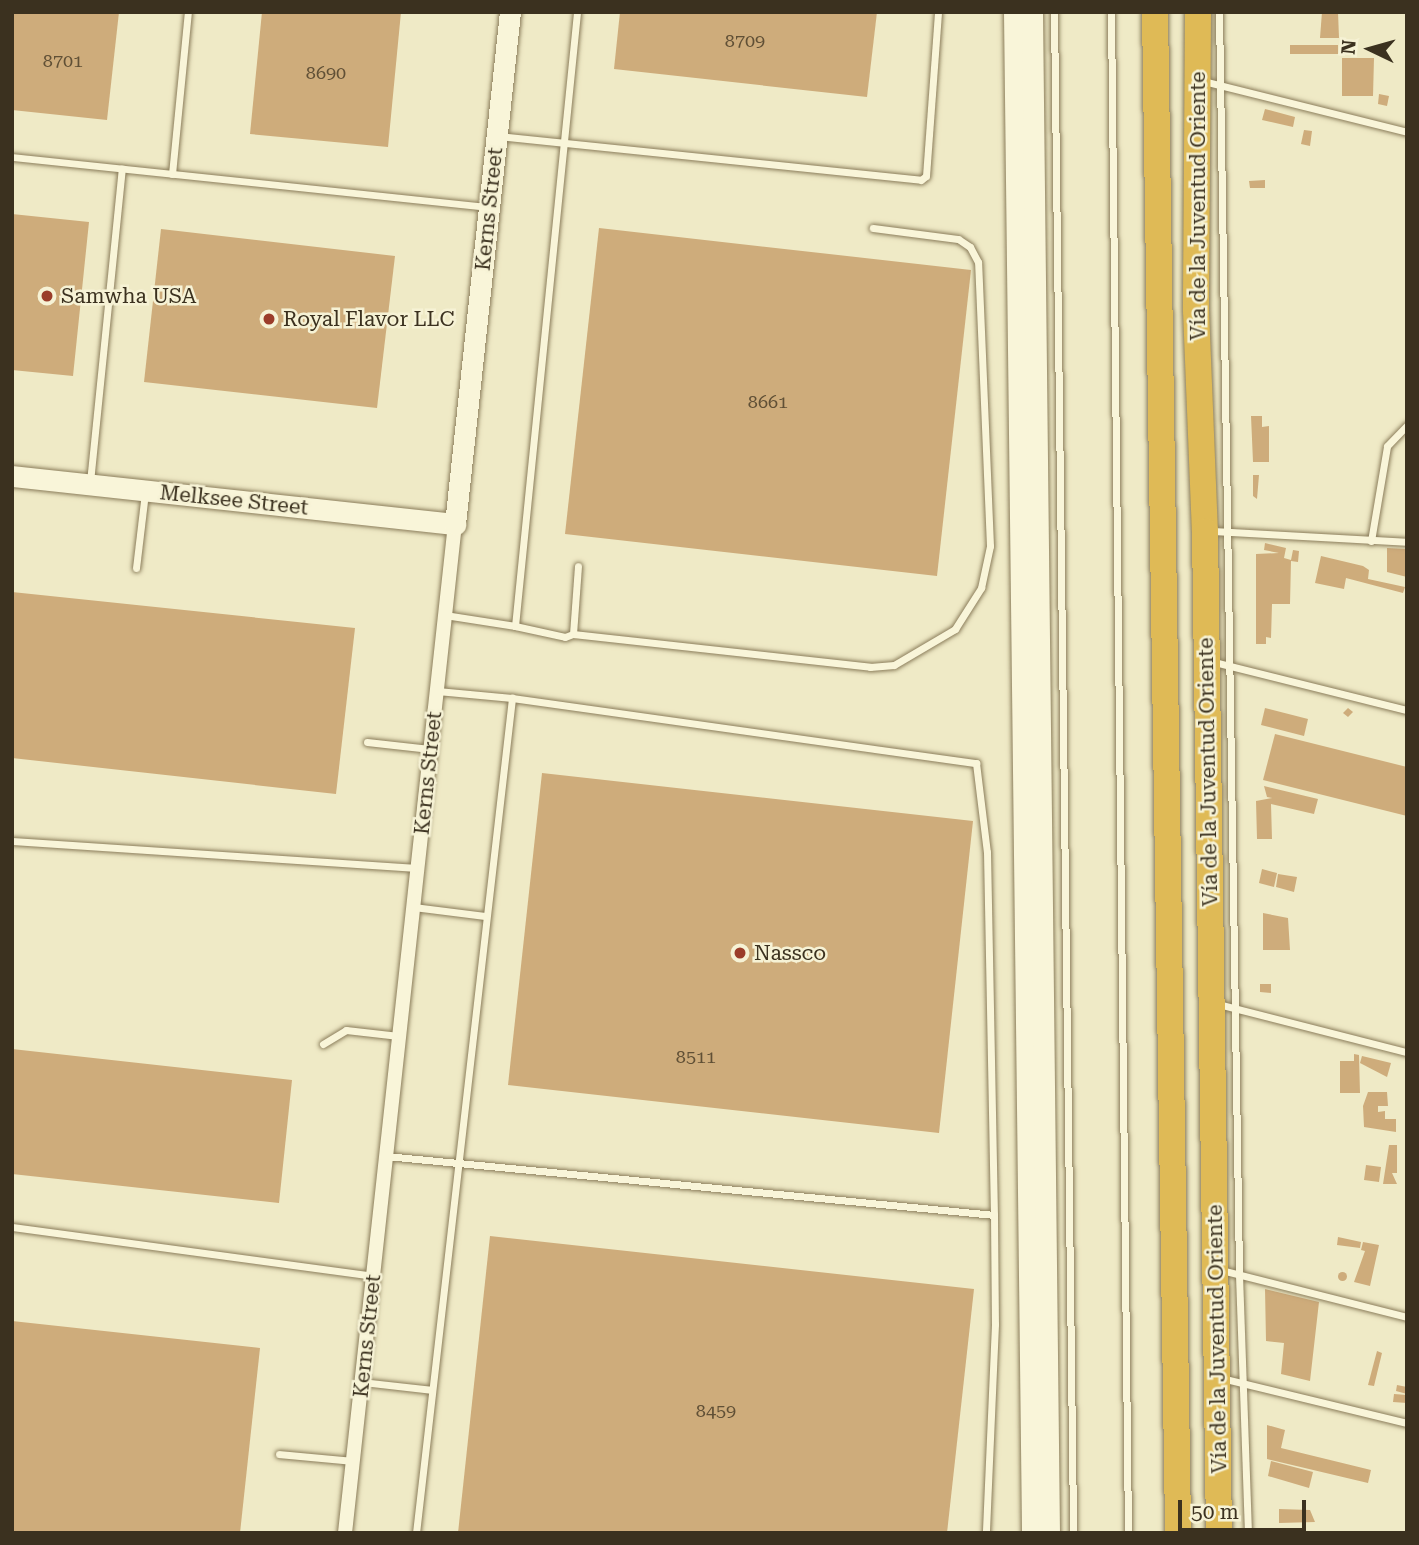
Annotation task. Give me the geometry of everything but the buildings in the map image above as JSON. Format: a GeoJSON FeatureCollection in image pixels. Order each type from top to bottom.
{"type":"FeatureCollection","features":[{"type":"Feature","properties":{"kind":"highway","name":"Vía de la Juventud Oriente"},"geometry":{"type":"LineString","coordinates":[[1155,12],[1178,1533]]}},
{"type":"Feature","properties":{"kind":"highway","name":"Vía de la Juventud Oriente"},"geometry":{"type":"LineString","coordinates":[[1198,12],[1209,83],[1198,147],[1196,310],[1216,531],[1229,1380],[1219,1533]]}},
{"type":"Feature","properties":{"kind":"highway"},"geometry":{"type":"LineString","coordinates":[[1157,149],[1165,205],[1175,213],[1185,207],[1198,147]]}},
{"type":"Feature","properties":{"kind":"highway"},"geometry":{"type":"LineString","coordinates":[[1160,312],[1166,297],[1167,242],[1177,236],[1189,246],[1196,310]]}},
{"type":"Feature","properties":{"kind":"main road","name":"Kerns Street"},"geometry":{"type":"LineString","coordinates":[[455,524],[510,12]]}},
{"type":"Feature","properties":{"kind":"main road"},"geometry":{"type":"LineString","coordinates":[[1014,12],[1032,1533]]}},
{"type":"Feature","properties":{"kind":"main road"},"geometry":{"type":"LineString","coordinates":[[1032,12],[1049,1533]]}},
{"type":"Feature","properties":{"kind":"main road","name":"Melksee Street"},"geometry":{"type":"LineString","coordinates":[[12,476],[455,524]]}},
{"type":"Feature","properties":{"kind":"street","name":"Kerns Street"},"geometry":{"type":"LineString","coordinates":[[345,1533],[455,524]]}},
{"type":"Feature","properties":{"kind":"lane"},"geometry":{"type":"LineString","coordinates":[[172,174],[188,12]]}},
{"type":"Feature","properties":{"kind":"lane"},"geometry":{"type":"LineString","coordinates":[[514,626],[577,12]]}},
{"type":"Feature","properties":{"kind":"lane"},"geometry":{"type":"LineString","coordinates":[[497,136],[921,180],[926,176],[938,12]]}},
{"type":"Feature","properties":{"kind":"lane"},"geometry":{"type":"LineString","coordinates":[[1054,12],[1073,1533]]}},
{"type":"Feature","properties":{"kind":"lane"},"geometry":{"type":"LineString","coordinates":[[1111,12],[1128,1533]]}},
{"type":"Feature","properties":{"kind":"lane"},"geometry":{"type":"LineString","coordinates":[[1219,12],[1209,83],[1216,531],[1407,542]]}},
{"type":"Feature","properties":{"kind":"lane"},"geometry":{"type":"LineString","coordinates":[[1209,83],[1407,132]]}},
{"type":"Feature","properties":{"kind":"lane"},"geometry":{"type":"LineString","coordinates":[[12,157],[489,208]]}},
{"type":"Feature","properties":{"kind":"lane"},"geometry":{"type":"LineString","coordinates":[[90,484],[122,169]]}},
{"type":"Feature","properties":{"kind":"lane"},"geometry":{"type":"LineString","coordinates":[[445,615],[565,637],[573,634],[870,667],[894,665],[955,629],[981,588],[990,546],[978,262],[970,247],[958,239],[873,228]]}},
{"type":"Feature","properties":{"kind":"lane"},"geometry":{"type":"LineString","coordinates":[[1371,541],[1387,446],[1407,425]]}},
{"type":"Feature","properties":{"kind":"lane"},"geometry":{"type":"LineString","coordinates":[[136,568],[145,491]]}},
{"type":"Feature","properties":{"kind":"lane"},"geometry":{"type":"LineString","coordinates":[[573,634],[578,566]]}},
{"type":"Feature","properties":{"kind":"lane"},"geometry":{"type":"LineString","coordinates":[[1218,663],[1407,710]]}},
{"type":"Feature","properties":{"kind":"lane"},"geometry":{"type":"LineString","coordinates":[[437,691],[512,698],[976,763],[987,852],[994,1215],[995,1324],[986,1533]]}},
{"type":"Feature","properties":{"kind":"lane"},"geometry":{"type":"LineString","coordinates":[[416,1533],[512,698]]}},
{"type":"Feature","properties":{"kind":"lane"},"geometry":{"type":"LineString","coordinates":[[367,742],[430,749]]}},
{"type":"Feature","properties":{"kind":"lane"},"geometry":{"type":"LineString","coordinates":[[12,841],[418,868]]}},
{"type":"Feature","properties":{"kind":"lane"},"geometry":{"type":"LineString","coordinates":[[413,907],[485,916]]}},
{"type":"Feature","properties":{"kind":"lane"},"geometry":{"type":"LineString","coordinates":[[1223,1005],[1407,1052]]}},
{"type":"Feature","properties":{"kind":"lane"},"geometry":{"type":"LineString","coordinates":[[323,1044],[346,1030],[399,1036]]}},
{"type":"Feature","properties":{"kind":"lane"},"geometry":{"type":"LineString","coordinates":[[386,1156],[994,1215]]}},
{"type":"Feature","properties":{"kind":"lane"},"geometry":{"type":"LineString","coordinates":[[12,1227],[373,1276]]}},
{"type":"Feature","properties":{"kind":"lane"},"geometry":{"type":"LineString","coordinates":[[1227,1272],[1406,1317]]}},
{"type":"Feature","properties":{"kind":"lane"},"geometry":{"type":"LineString","coordinates":[[1248,1533],[1229,1380],[1407,1423]]}},
{"type":"Feature","properties":{"kind":"lane"},"geometry":{"type":"LineString","coordinates":[[362,1382],[432,1390]]}},
{"type":"Feature","properties":{"kind":"lane"},"geometry":{"type":"LineString","coordinates":[[279,1454],[353,1461]]}},
{"type":"Feature","properties":{"kind":"place","name":"Samwha USA"},"geometry":{"type":"Point","coordinates":[47,296]}},
{"type":"Feature","properties":{"kind":"place","name":"Royal Flavor LLC"},"geometry":{"type":"Point","coordinates":[269,319]}},
{"type":"Feature","properties":{"kind":"place","name":"Nassco"},"geometry":{"type":"Point","coordinates":[740,953]}}]}
